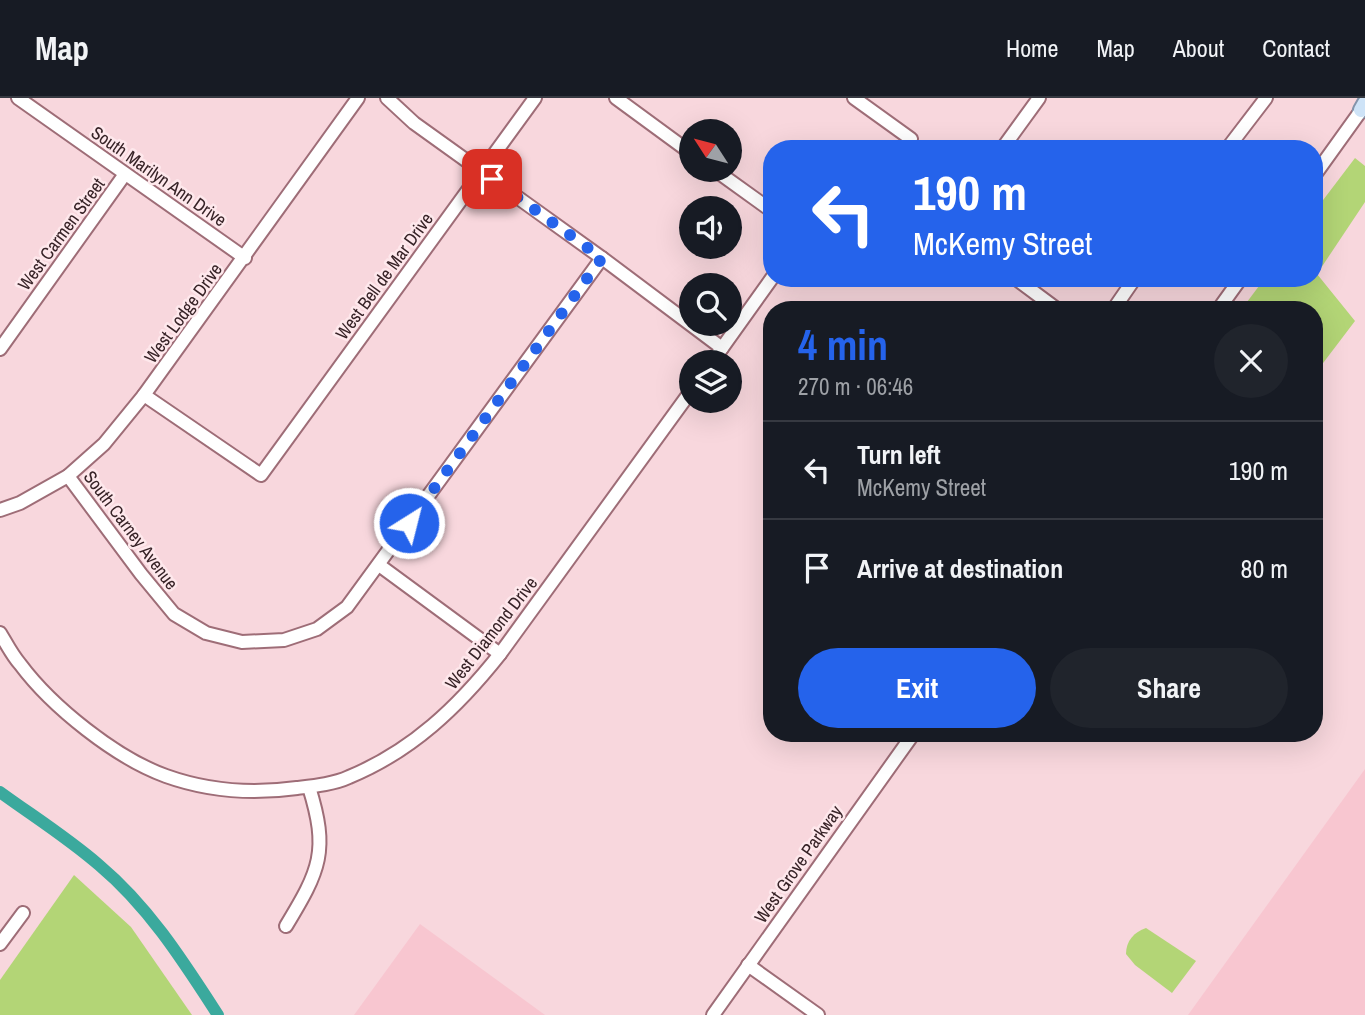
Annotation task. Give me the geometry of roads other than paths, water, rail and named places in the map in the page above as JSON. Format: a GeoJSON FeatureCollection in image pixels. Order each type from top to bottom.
{"type":"FeatureCollection","features":[{"type":"Feature","properties":{"kind":"street","name":"South Marilyn Ann Drive"},"geometry":{"type":"LineString","coordinates":[[18,98],[245,258]]}},
{"type":"Feature","properties":{"kind":"street","name":"West Lodge Drive"},"geometry":{"type":"LineString","coordinates":[[0,510],[20,503],[68,476],[104,444],[144,395],[245,258],[358,98]]}},
{"type":"Feature","properties":{"kind":"street"},"geometry":{"type":"LineString","coordinates":[[387,98],[415,123],[722,348],[766,287]]}},
{"type":"Feature","properties":{"kind":"street","name":"West Bell de Mar Drive"},"geometry":{"type":"LineString","coordinates":[[144,395],[261,475],[535,98]]}},
{"type":"Feature","properties":{"kind":"street"},"geometry":{"type":"LineString","coordinates":[[616,98],[679,144]]}},
{"type":"Feature","properties":{"kind":"street"},"geometry":{"type":"LineString","coordinates":[[854,98],[911,139]]}},
{"type":"Feature","properties":{"kind":"street"},"geometry":{"type":"LineString","coordinates":[[1009,140],[1039,98]]}},
{"type":"Feature","properties":{"kind":"street"},"geometry":{"type":"LineString","coordinates":[[1234,140],[1266,98]]}},
{"type":"Feature","properties":{"kind":"street"},"geometry":{"type":"LineString","coordinates":[[1323,163],[1364,106]]}},
{"type":"Feature","properties":{"kind":"street","name":"West Carmen Street"},"geometry":{"type":"LineString","coordinates":[[0,349],[125,174]]}},
{"type":"Feature","properties":{"kind":"street"},"geometry":{"type":"LineString","coordinates":[[732,182],[763,205]]}},
{"type":"Feature","properties":{"kind":"street","name":"South Carney Avenue"},"geometry":{"type":"LineString","coordinates":[[68,476],[174,614],[206,634],[242,642],[284,639],[317,629],[347,607],[602,258]]}},
{"type":"Feature","properties":{"kind":"street"},"geometry":{"type":"LineString","coordinates":[[1027,287],[1046,301]]}},
{"type":"Feature","properties":{"kind":"street","name":"West Diamond Drive"},"geometry":{"type":"LineString","coordinates":[[0,633],[19,664],[61,710],[121,753],[166,776],[224,789],[266,793],[347,779],[422,736],[468,693],[500,654],[679,408]]}},
{"type":"Feature","properties":{"kind":"street"},"geometry":{"type":"LineString","coordinates":[[379,565],[500,654]]}},
{"type":"Feature","properties":{"kind":"street","name":"West Grove Parkway"},"geometry":{"type":"LineString","coordinates":[[713,1015],[908,742]]}},
{"type":"Feature","properties":{"kind":"street"},"geometry":{"type":"LineString","coordinates":[[286,926],[316,873],[320,844],[319,821],[309,787]]}},
{"type":"Feature","properties":{"kind":"street"},"geometry":{"type":"LineString","coordinates":[[0,944],[23,913]]}},
{"type":"Feature","properties":{"kind":"street"},"geometry":{"type":"LineString","coordinates":[[748,965],[818,1015]]}},
{"type":"Feature","properties":{"kind":"waterway"},"geometry":{"type":"LineString","coordinates":[[0,792],[75,846],[117,881],[164,936],[218,1015]]}}]}
